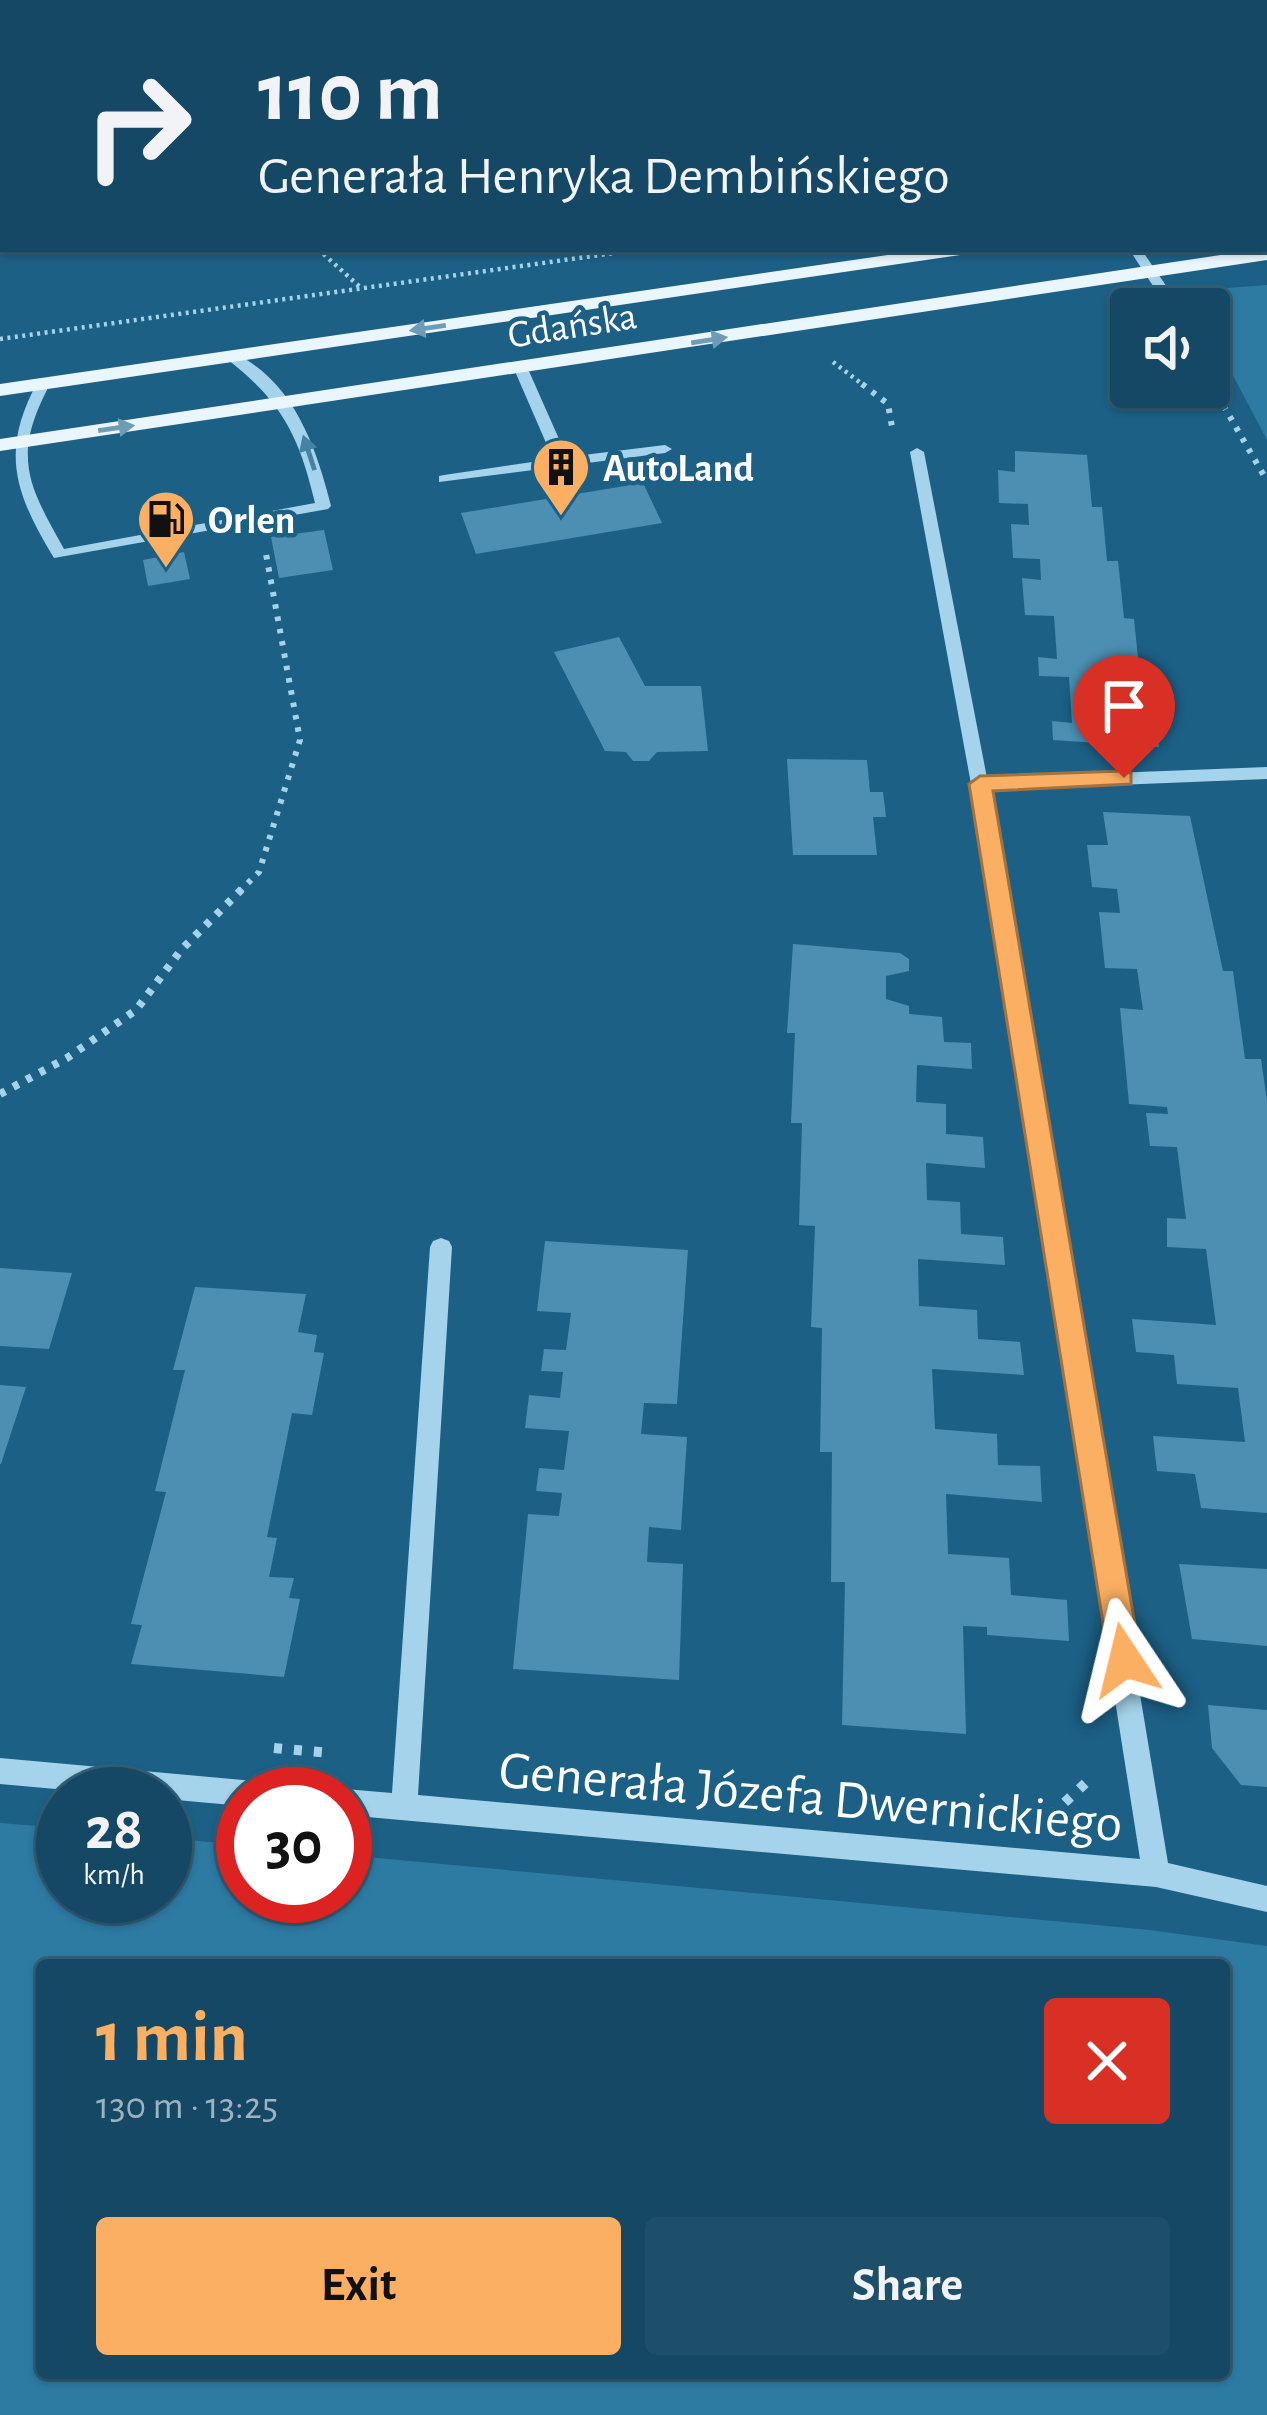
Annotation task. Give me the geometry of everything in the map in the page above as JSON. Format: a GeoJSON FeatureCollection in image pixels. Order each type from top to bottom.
{"type":"FeatureCollection","features":[{"type":"Feature","properties":{"kind":"main road","name":"Gdańska"},"geometry":{"type":"LineString","coordinates":[[0,390],[946,252]]}},
{"type":"Feature","properties":{"kind":"main road","name":"Gdańska"},"geometry":{"type":"LineString","coordinates":[[3,444],[1267,254]]}},
{"type":"Feature","properties":{"kind":"street"},"geometry":{"type":"LineString","coordinates":[[1137,252],[1163,288]]}},
{"type":"Feature","properties":{"kind":"street"},"geometry":{"type":"LineString","coordinates":[[43,384],[17,413],[3,444],[17,485],[58,555],[323,506],[310,449],[288,402],[232,356]]}},
{"type":"Feature","properties":{"kind":"street"},"geometry":{"type":"LineString","coordinates":[[521,369],[562,462]]}},
{"type":"Feature","properties":{"kind":"street"},"geometry":{"type":"LineString","coordinates":[[445,479],[664,449]]}},
{"type":"Feature","properties":{"kind":"street"},"geometry":{"type":"LineString","coordinates":[[917,452],[980,784],[1156,1874]]}},
{"type":"Feature","properties":{"kind":"street"},"geometry":{"type":"LineString","coordinates":[[980,784],[1267,773]]}},
{"type":"Feature","properties":{"kind":"street"},"geometry":{"type":"LineString","coordinates":[[404,1808],[440,1246]]}},
{"type":"Feature","properties":{"kind":"street"},"geometry":{"type":"LineString","coordinates":[[0,1771],[216,1791]]}},
{"type":"Feature","properties":{"kind":"street","name":"Generała Józefa Dwernickiego"},"geometry":{"type":"LineString","coordinates":[[372,1805],[1156,1874],[1267,1899]]}},
{"type":"Feature","properties":{"kind":"path"},"geometry":{"type":"LineString","coordinates":[[321,252],[362,288]]}},
{"type":"Feature","properties":{"kind":"path"},"geometry":{"type":"LineString","coordinates":[[0,339],[621,252]]}},
{"type":"Feature","properties":{"kind":"path"},"geometry":{"type":"LineString","coordinates":[[831,359],[888,404],[896,451],[917,452]]}},
{"type":"Feature","properties":{"kind":"path"},"geometry":{"type":"LineString","coordinates":[[1225,408],[1267,482]]}},
{"type":"Feature","properties":{"kind":"path"},"geometry":{"type":"LineString","coordinates":[[1254,460],[1267,459]]}},
{"type":"Feature","properties":{"kind":"path"},"geometry":{"type":"LineString","coordinates":[[0,1094],[67,1058],[136,1010],[181,950],[259,872],[300,740],[274,585],[256,518]]}},
{"type":"Feature","properties":{"kind":"shaded area"},"geometry":{"type":"Polygon","coordinates":[[[1267,285],[1267,440],[1230,370],[1228,288],[1267,285]]]}},
{"type":"Feature","properties":{"kind":"shaded area"},"geometry":{"type":"Polygon","coordinates":[[[0,1823],[36,1826],[36,1923],[192,1923],[192,1840],[216,1843],[216,1923],[372,1923],[372,1858],[1150,1930],[1267,1946],[1267,2415],[0,2415],[0,1823]]]}},
{"type":"Feature","properties":{"kind":"building"},"geometry":{"type":"Polygon","coordinates":[[[1015,451],[1087,455],[1092,507],[1102,507],[1107,561],[1118,561],[1124,618],[1134,619],[1140,678],[1152,679],[1159,747],[1053,740],[1052,721],[1072,723],[1069,677],[1039,676],[1038,657],[1057,659],[1054,616],[1025,615],[1022,578],[1041,580],[1040,559],[1013,558],[1011,524],[1029,525],[1028,504],[999,503],[998,470],[1015,472],[1015,451]]]}},
{"type":"Feature","properties":{"kind":"building","name":"AutoLand"},"geometry":{"type":"Polygon","coordinates":[[[643,483],[662,523],[476,554],[461,513],[643,483]]]}},
{"type":"Feature","properties":{"kind":"building"},"geometry":{"type":"Polygon","coordinates":[[[324,530],[333,570],[279,578],[271,537],[324,530]]]}},
{"type":"Feature","properties":{"kind":"building","name":"Orlen"},"geometry":{"type":"Polygon","coordinates":[[[184,552],[190,579],[148,586],[143,560],[184,552]]]}},
{"type":"Feature","properties":{"kind":"building"},"geometry":{"type":"Polygon","coordinates":[[[619,637],[645,686],[701,686],[708,751],[657,752],[649,761],[633,761],[626,752],[605,751],[554,652],[619,637]]]}},
{"type":"Feature","properties":{"kind":"building"},"geometry":{"type":"Polygon","coordinates":[[[787,759],[867,760],[870,792],[883,792],[886,817],[873,817],[877,855],[793,855],[787,759]]]}},
{"type":"Feature","properties":{"kind":"building"},"geometry":{"type":"Polygon","coordinates":[[[1103,812],[1190,816],[1223,971],[1233,971],[1245,1059],[1261,1059],[1267,1101],[1267,1513],[1201,1508],[1195,1474],[1157,1471],[1153,1436],[1245,1442],[1238,1388],[1177,1384],[1174,1355],[1136,1352],[1132,1319],[1216,1325],[1206,1249],[1167,1247],[1167,1218],[1186,1219],[1177,1147],[1150,1146],[1146,1113],[1168,1114],[1167,1107],[1129,1104],[1120,1008],[1143,1010],[1137,969],[1105,968],[1099,912],[1120,913],[1117,889],[1092,887],[1087,845],[1108,845],[1103,812]]]}},
{"type":"Feature","properties":{"kind":"building"},"geometry":{"type":"Polygon","coordinates":[[[793,944],[900,953],[909,959],[909,971],[886,976],[886,999],[909,1006],[909,1014],[942,1017],[944,1042],[971,1043],[972,1069],[917,1065],[916,1102],[946,1104],[946,1134],[983,1137],[985,1168],[926,1163],[927,1200],[960,1202],[961,1234],[1003,1237],[1005,1265],[918,1259],[919,1306],[977,1310],[978,1339],[1020,1342],[1024,1375],[932,1369],[935,1429],[997,1434],[998,1465],[1040,1466],[1042,1502],[946,1494],[948,1554],[1009,1558],[1011,1595],[1067,1600],[1069,1641],[987,1635],[987,1627],[963,1626],[966,1734],[842,1725],[845,1582],[831,1582],[832,1452],[820,1452],[822,1328],[811,1327],[815,1226],[799,1225],[802,1123],[791,1123],[795,1033],[787,1033],[793,944]]]}},
{"type":"Feature","properties":{"kind":"building"},"geometry":{"type":"Polygon","coordinates":[[[545,1241],[688,1250],[677,1404],[644,1403],[641,1434],[687,1437],[681,1530],[649,1527],[647,1562],[683,1564],[679,1680],[513,1669],[528,1514],[559,1516],[562,1493],[536,1491],[539,1468],[564,1470],[569,1431],[525,1428],[529,1395],[560,1398],[563,1372],[541,1371],[544,1349],[566,1350],[571,1313],[537,1311],[545,1241]]]}},
{"type":"Feature","properties":{"kind":"building"},"geometry":{"type":"Polygon","coordinates":[[[0,1268],[72,1273],[49,1349],[0,1346],[0,1268]]]}},
{"type":"Feature","properties":{"kind":"building"},"geometry":{"type":"Polygon","coordinates":[[[195,1287],[306,1294],[298,1332],[317,1335],[314,1352],[324,1353],[312,1415],[292,1413],[267,1537],[277,1538],[269,1577],[294,1578],[289,1598],[300,1599],[284,1677],[131,1664],[142,1625],[131,1624],[166,1492],[155,1491],[185,1370],[173,1370],[195,1287]]]}},
{"type":"Feature","properties":{"kind":"building"},"geometry":{"type":"Polygon","coordinates":[[[0,1385],[26,1387],[1,1464],[0,1464],[0,1385]]]}},
{"type":"Feature","properties":{"kind":"building"},"geometry":{"type":"Polygon","coordinates":[[[1179,1564],[1267,1569],[1267,1646],[1192,1639],[1179,1564]]]}},
{"type":"Feature","properties":{"kind":"building"},"geometry":{"type":"Polygon","coordinates":[[[1208,1705],[1267,1710],[1267,1787],[1241,1785],[1212,1748],[1208,1705]]]}},
{"type":"Feature","properties":{"kind":"place","name":"AutoLand"},"geometry":{"type":"Point","coordinates":[561,518]}},
{"type":"Feature","properties":{"kind":"place","name":"Orlen"},"geometry":{"type":"Point","coordinates":[166,570]}},
{"type":"Feature","properties":{"kind":"route"},"geometry":{"type":"LineString","coordinates":[[1124,778],[980,784],[1125,1660]]}}]}
